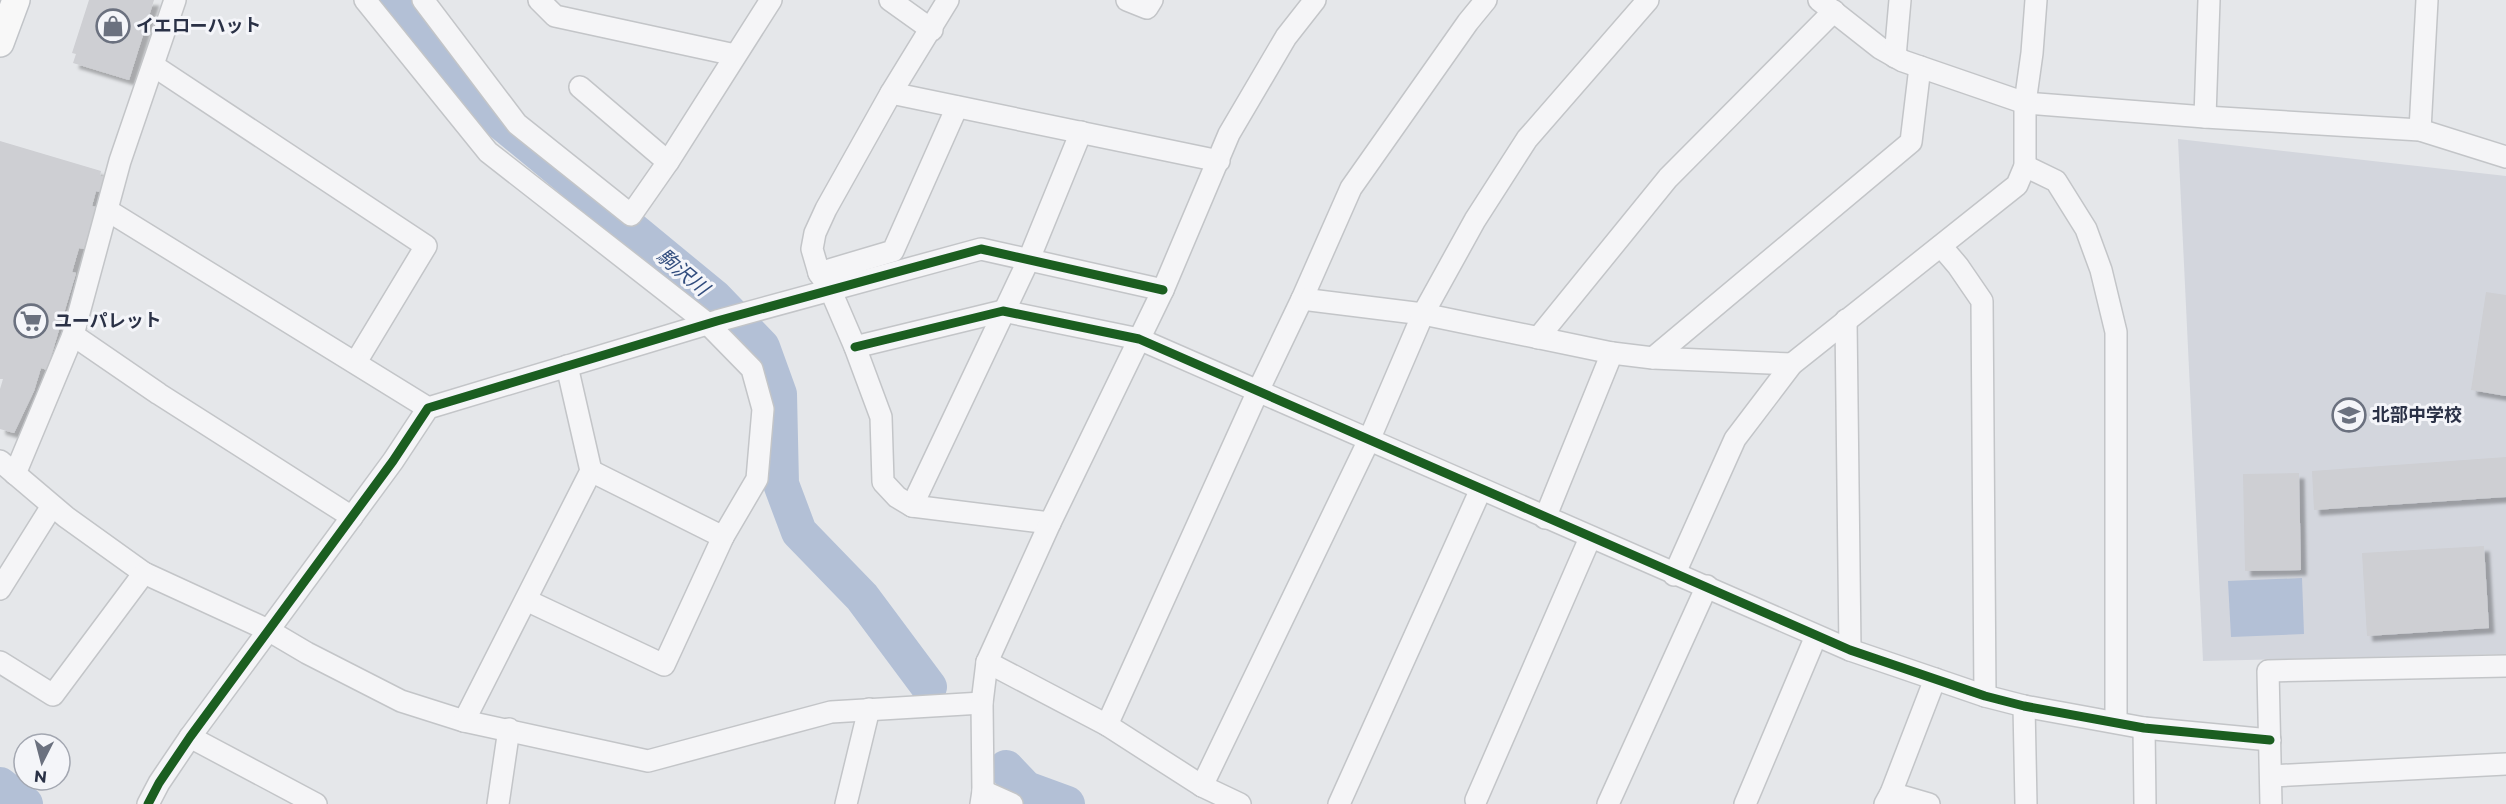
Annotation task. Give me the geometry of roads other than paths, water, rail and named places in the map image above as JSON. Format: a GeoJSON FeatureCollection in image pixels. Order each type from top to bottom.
{"type":"FeatureCollection","features":[{"type":"Feature","properties":{"kind":"main road"},"geometry":{"type":"LineString","coordinates":[[0,43],[16,0]]}},
{"type":"Feature","properties":{"kind":"street"},"geometry":{"type":"LineString","coordinates":[[175,0],[120,161],[73,335],[8,467],[52,506],[144,573],[268,630],[307,653],[401,701],[464,721],[648,761],[831,712],[982,703]]}},
{"type":"Feature","properties":{"kind":"street"},"geometry":{"type":"LineString","coordinates":[[365,0],[488,152],[712,323],[752,369],[763,409],[757,479],[723,537],[664,665],[526,600]]}},
{"type":"Feature","properties":{"kind":"street"},"geometry":{"type":"LineString","coordinates":[[423,0],[517,124],[631,215],[668,162],[771,0]]}},
{"type":"Feature","properties":{"kind":"street"},"geometry":{"type":"LineString","coordinates":[[539,0],[555,16],[735,55]]}},
{"type":"Feature","properties":{"kind":"street"},"geometry":{"type":"LineString","coordinates":[[891,0],[932,30]]}},
{"type":"Feature","properties":{"kind":"street"},"geometry":{"type":"LineString","coordinates":[[948,0],[932,30],[891,93],[814,233],[812,249],[824,281],[855,346],[881,417],[883,482],[897,497],[912,506],[1050,523]]}},
{"type":"Feature","properties":{"kind":"street"},"geometry":{"type":"LineString","coordinates":[[1127,0],[1147,8],[1152,0]]}},
{"type":"Feature","properties":{"kind":"street"},"geometry":{"type":"LineString","coordinates":[[1012,804],[982,797],[982,703],[987,662],[1050,523],[1163,290],[1229,134],[1286,37],[1315,0]]}},
{"type":"Feature","properties":{"kind":"street"},"geometry":{"type":"LineString","coordinates":[[1107,725],[1351,188],[1486,0]]}},
{"type":"Feature","properties":{"kind":"street"},"geometry":{"type":"LineString","coordinates":[[1202,786],[1370,440],[1423,314],[1475,220],[1527,139],[1648,0]]}},
{"type":"Feature","properties":{"kind":"street"},"geometry":{"type":"LineString","coordinates":[[1895,57],[1900,0]]}},
{"type":"Feature","properties":{"kind":"street"},"geometry":{"type":"LineString","coordinates":[[1674,575],[1735,439],[1792,364],[2017,185],[2025,166],[2025,103],[2036,0]]}},
{"type":"Feature","properties":{"kind":"street"},"geometry":{"type":"LineString","coordinates":[[2205,117],[2209,0]]}},
{"type":"Feature","properties":{"kind":"street"},"geometry":{"type":"LineString","coordinates":[[2420,130],[2427,0]]}},
{"type":"Feature","properties":{"kind":"street"},"geometry":{"type":"LineString","coordinates":[[1538,338],[1668,178],[1826,6],[1895,57],[1920,68],[2025,103],[2420,130],[2506,157]]}},
{"type":"Feature","properties":{"kind":"street"},"geometry":{"type":"LineString","coordinates":[[154,66],[426,246],[356,362]]}},
{"type":"Feature","properties":{"kind":"street"},"geometry":{"type":"LineString","coordinates":[[1653,358],[1911,142],[1920,68]]}},
{"type":"Feature","properties":{"kind":"street"},"geometry":{"type":"LineString","coordinates":[[580,87],[668,162]]}},
{"type":"Feature","properties":{"kind":"street"},"geometry":{"type":"LineString","coordinates":[[891,93],[1219,161]]}},
{"type":"Feature","properties":{"kind":"street"},"geometry":{"type":"LineString","coordinates":[[148,804],[159,783],[190,737],[393,461],[428,408],[766,307],[893,251],[957,107]]}},
{"type":"Feature","properties":{"kind":"street"},"geometry":{"type":"LineString","coordinates":[[912,506],[1029,259],[1081,132]]}},
{"type":"Feature","properties":{"kind":"street"},"geometry":{"type":"LineString","coordinates":[[2025,166],[2056,181],[2086,229],[2101,270],[2116,332],[2115,722]]}},
{"type":"Feature","properties":{"kind":"street"},"geometry":{"type":"LineString","coordinates":[[107,210],[428,408]]}},
{"type":"Feature","properties":{"kind":"street"},"geometry":{"type":"LineString","coordinates":[[1941,246],[1982,301],[1984,696]]}},
{"type":"Feature","properties":{"kind":"street"},"geometry":{"type":"LineString","coordinates":[[824,281],[981,249],[1163,290]]}},
{"type":"Feature","properties":{"kind":"street"},"geometry":{"type":"LineString","coordinates":[[1302,299],[1423,314],[1612,353],[1653,358],[1792,364]]}},
{"type":"Feature","properties":{"kind":"street"},"geometry":{"type":"LineString","coordinates":[[855,346],[1003,311],[1139,339],[1674,575],[1707,586],[1850,650],[1984,696],[2025,706],[2144,728],[2270,740]]}},
{"type":"Feature","properties":{"kind":"street"},"geometry":{"type":"LineString","coordinates":[[1846,320],[1850,650]]}},
{"type":"Feature","properties":{"kind":"street"},"geometry":{"type":"LineString","coordinates":[[73,335],[159,394],[352,517]]}},
{"type":"Feature","properties":{"kind":"street"},"geometry":{"type":"LineString","coordinates":[[1545,518],[1612,353]]}},
{"type":"Feature","properties":{"kind":"street"},"geometry":{"type":"LineString","coordinates":[[464,721],[591,471],[567,366]]}},
{"type":"Feature","properties":{"kind":"street"},"geometry":{"type":"LineString","coordinates":[[591,471],[723,537]]}},
{"type":"Feature","properties":{"kind":"street"},"geometry":{"type":"LineString","coordinates":[[1339,804],[1481,489]]}},
{"type":"Feature","properties":{"kind":"street"},"geometry":{"type":"LineString","coordinates":[[0,589],[52,506]]}},
{"type":"Feature","properties":{"kind":"street"},"geometry":{"type":"LineString","coordinates":[[1479,803],[1590,537]]}},
{"type":"Feature","properties":{"kind":"street"},"geometry":{"type":"LineString","coordinates":[[0,662],[53,695],[144,573]]}},
{"type":"Feature","properties":{"kind":"street"},"geometry":{"type":"LineString","coordinates":[[1608,804],[1707,586]]}},
{"type":"Feature","properties":{"kind":"street"},"geometry":{"type":"LineString","coordinates":[[1745,804],[1816,636]]}},
{"type":"Feature","properties":{"kind":"street"},"geometry":{"type":"LineString","coordinates":[[987,662],[1107,725],[1202,786],[1240,804]]}},
{"type":"Feature","properties":{"kind":"street"},"geometry":{"type":"LineString","coordinates":[[2271,804],[2268,671],[2506,666]]}},
{"type":"Feature","properties":{"kind":"street"},"geometry":{"type":"LineString","coordinates":[[1929,804],[1888,799],[1935,679]]}},
{"type":"Feature","properties":{"kind":"street"},"geometry":{"type":"LineString","coordinates":[[2025,706],[2026,804]]}},
{"type":"Feature","properties":{"kind":"street"},"geometry":{"type":"LineString","coordinates":[[846,804],[869,709]]}},
{"type":"Feature","properties":{"kind":"street"},"geometry":{"type":"LineString","coordinates":[[2144,728],[2145,804]]}},
{"type":"Feature","properties":{"kind":"street"},"geometry":{"type":"LineString","coordinates":[[498,804],[509,729]]}},
{"type":"Feature","properties":{"kind":"street"},"geometry":{"type":"LineString","coordinates":[[190,737],[316,804]]}},
{"type":"Feature","properties":{"kind":"street"},"geometry":{"type":"LineString","coordinates":[[2271,776],[2506,765]]}},
{"type":"Feature","properties":{"kind":"water"},"geometry":{"type":"Polygon","coordinates":[[[2302,578],[2304,634],[2231,637],[2228,581],[2302,578]]]}},
{"type":"Feature","properties":{"kind":"waterway","name":"駒沢川"},"geometry":{"type":"LineString","coordinates":[[397,0],[482,106],[715,298],[762,347],[779,394],[781,484],[799,532],[862,597],[929,687]]}},
{"type":"Feature","properties":{"kind":"waterway","name":"駒沢川"},"geometry":{"type":"LineString","coordinates":[[1006,768],[1026,789],[1067,804]]}},
{"type":"Feature","properties":{"kind":"waterway"},"geometry":{"type":"LineString","coordinates":[[0,785],[25,804]]}},
{"type":"Feature","properties":{"kind":"place","name":"イエローハット"},"geometry":{"type":"Point","coordinates":[113,26]}},
{"type":"Feature","properties":{"kind":"place","name":"ユーパレット"},"geometry":{"type":"Point","coordinates":[31,321]}},
{"type":"Feature","properties":{"kind":"place","name":"北部中学校"},"geometry":{"type":"Point","coordinates":[2349,415]}}]}
